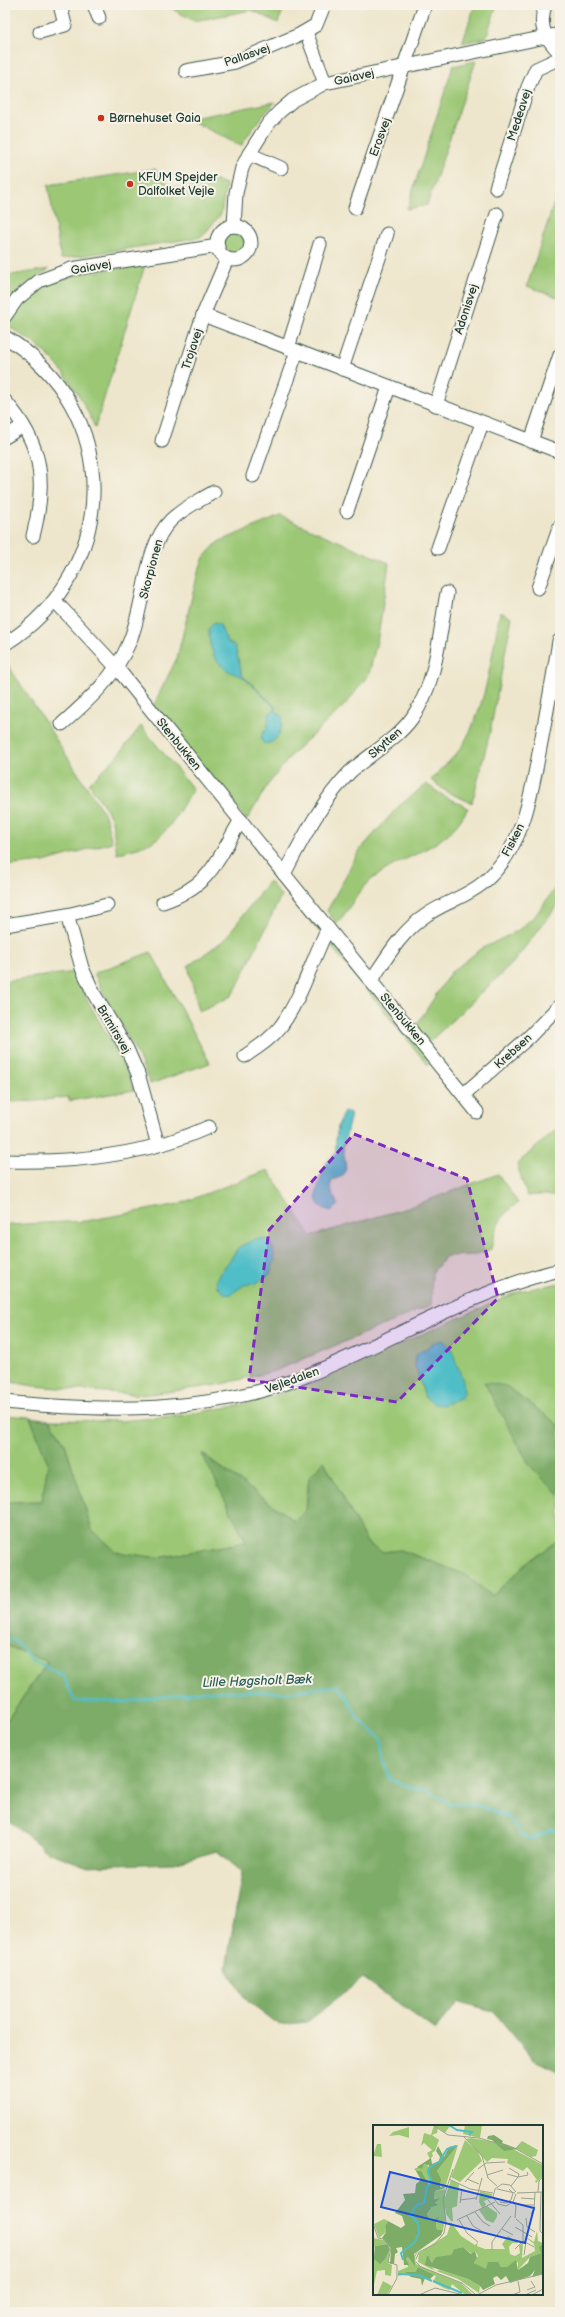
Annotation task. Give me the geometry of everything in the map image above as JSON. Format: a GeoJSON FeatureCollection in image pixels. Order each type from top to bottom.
{"type":"FeatureCollection","features":[{"type":"Feature","properties":{"kind":"street"},"geometry":{"type":"LineString","coordinates":[[40,32],[65,25],[60,5]]}},
{"type":"Feature","properties":{"kind":"street"},"geometry":{"type":"LineString","coordinates":[[94,5],[99,18]]}},
{"type":"Feature","properties":{"kind":"street","name":"Pallasvej"},"geometry":{"type":"LineString","coordinates":[[186,71],[235,62],[306,32],[316,25],[324,5]]}},
{"type":"Feature","properties":{"kind":"street","name":"Erosvej"},"geometry":{"type":"LineString","coordinates":[[355,208],[406,65],[425,5]]}},
{"type":"Feature","properties":{"kind":"street"},"geometry":{"type":"LineString","coordinates":[[546,5],[542,28],[545,37],[560,53]]}},
{"type":"Feature","properties":{"kind":"street"},"geometry":{"type":"LineString","coordinates":[[306,32],[325,83]]}},
{"type":"Feature","properties":{"kind":"street","name":"Gaiavej"},"geometry":{"type":"LineString","coordinates":[[234,226],[236,193],[242,168],[268,124],[293,100],[325,83],[560,34]]}},
{"type":"Feature","properties":{"kind":"street","name":"Medeavej"},"geometry":{"type":"LineString","coordinates":[[496,188],[528,86],[536,69],[560,58]]}},
{"type":"Feature","properties":{"kind":"street"},"geometry":{"type":"LineString","coordinates":[[249,154],[281,168]]}},
{"type":"Feature","properties":{"kind":"street","name":"Adonisvej"},"geometry":{"type":"LineString","coordinates":[[436,405],[497,214]]}},
{"type":"Feature","properties":{"kind":"street"},"geometry":{"type":"LineString","coordinates":[[234,226],[247,232],[251,241],[249,252],[242,259],[227,259],[221,254],[218,246],[220,235],[228,228],[234,226]]}},
{"type":"Feature","properties":{"kind":"street"},"geometry":{"type":"LineString","coordinates":[[342,369],[387,234]]}},
{"type":"Feature","properties":{"kind":"street"},"geometry":{"type":"LineString","coordinates":[[253,476],[292,350],[320,244]]}},
{"type":"Feature","properties":{"kind":"street","name":"Gaiavej"},"geometry":{"type":"LineString","coordinates":[[5,316],[17,299],[39,281],[71,269],[218,246]]}},
{"type":"Feature","properties":{"kind":"street","name":"Trojavej"},"geometry":{"type":"LineString","coordinates":[[162,442],[203,315],[227,259]]}},
{"type":"Feature","properties":{"kind":"street"},"geometry":{"type":"LineString","coordinates":[[203,315],[560,452]]}},
{"type":"Feature","properties":{"kind":"street"},"geometry":{"type":"LineString","coordinates":[[5,337],[39,362],[56,382],[71,404],[82,427],[91,458],[93,505],[89,531],[81,556],[70,580],[55,601],[30,627],[5,644]]}},
{"type":"Feature","properties":{"kind":"street"},"geometry":{"type":"LineString","coordinates":[[531,441],[560,355]]}},
{"type":"Feature","properties":{"kind":"street"},"geometry":{"type":"LineString","coordinates":[[347,510],[389,387]]}},
{"type":"Feature","properties":{"kind":"street"},"geometry":{"type":"LineString","coordinates":[[5,401],[17,415],[30,438],[40,466],[42,489],[41,508],[33,536]]}},
{"type":"Feature","properties":{"kind":"street"},"geometry":{"type":"LineString","coordinates":[[438,548],[482,423]]}},
{"type":"Feature","properties":{"kind":"street"},"geometry":{"type":"LineString","coordinates":[[5,437],[23,426]]}},
{"type":"Feature","properties":{"kind":"street","name":"Skorpionen"},"geometry":{"type":"LineString","coordinates":[[117,668],[130,642],[140,611],[153,549],[159,534],[180,512],[214,492]]}},
{"type":"Feature","properties":{"kind":"street"},"geometry":{"type":"LineString","coordinates":[[538,588],[560,526]]}},
{"type":"Feature","properties":{"kind":"street","name":"Skytten"},"geometry":{"type":"LineString","coordinates":[[284,874],[312,821],[330,794],[351,772],[412,719],[423,699],[431,678],[447,593]]}},
{"type":"Feature","properties":{"kind":"street","name":"Stenbukken"},"geometry":{"type":"LineString","coordinates":[[55,601],[117,668],[464,1094],[477,1112]]}},
{"type":"Feature","properties":{"kind":"street","name":"Fisken"},"geometry":{"type":"LineString","coordinates":[[371,981],[407,930],[425,915],[482,883],[498,868],[511,848],[521,827],[531,796],[560,641]]}},
{"type":"Feature","properties":{"kind":"street"},"geometry":{"type":"LineString","coordinates":[[62,724],[92,698],[117,668]]}},
{"type":"Feature","properties":{"kind":"street"},"geometry":{"type":"LineString","coordinates":[[163,902],[186,892],[202,880],[217,864],[241,820]]}},
{"type":"Feature","properties":{"kind":"street"},"geometry":{"type":"LineString","coordinates":[[5,924],[67,915],[107,904]]}},
{"type":"Feature","properties":{"kind":"street","name":"Brimirsvej"},"geometry":{"type":"LineString","coordinates":[[67,915],[82,968],[94,994],[127,1049],[138,1074],[158,1145]]}},
{"type":"Feature","properties":{"kind":"street"},"geometry":{"type":"LineString","coordinates":[[245,1056],[268,1040],[280,1026],[294,1005],[328,928]]}},
{"type":"Feature","properties":{"kind":"street","name":"Krebsen"},"geometry":{"type":"LineString","coordinates":[[464,1094],[529,1037],[560,1005]]}},
{"type":"Feature","properties":{"kind":"street"},"geometry":{"type":"LineString","coordinates":[[5,1161],[78,1158],[158,1145],[209,1127]]}},
{"type":"Feature","properties":{"kind":"street","name":"Vejledalen"},"geometry":{"type":"LineString","coordinates":[[5,1402],[116,1409],[207,1403],[253,1393],[302,1377],[510,1285],[560,1270]]}},
{"type":"Feature","properties":{"kind":"highlighted area"},"geometry":{"type":"Polygon","coordinates":[[[354,1134],[467,1179],[498,1298],[397,1402],[249,1380],[269,1230],[354,1134]]]}},
{"type":"Feature","properties":{"kind":"green space"},"geometry":{"type":"Polygon","coordinates":[[[173,5],[285,5],[278,23],[252,10],[194,21],[174,10],[173,5]]]}},
{"type":"Feature","properties":{"kind":"green space"},"geometry":{"type":"Polygon","coordinates":[[[475,5],[497,5],[486,38],[462,43],[475,5]]]}},
{"type":"Feature","properties":{"kind":"green space"},"geometry":{"type":"Polygon","coordinates":[[[476,61],[427,205],[407,209],[453,66],[476,61]]]}},
{"type":"Feature","properties":{"kind":"green space"},"geometry":{"type":"Polygon","coordinates":[[[275,102],[255,125],[241,146],[188,119],[275,102]]]}},
{"type":"Feature","properties":{"kind":"green space"},"geometry":{"type":"Polygon","coordinates":[[[155,169],[160,177],[172,186],[185,187],[208,178],[226,184],[221,214],[202,237],[61,259],[48,185],[155,169]]]}},
{"type":"Feature","properties":{"kind":"green space"},"geometry":{"type":"Polygon","coordinates":[[[557,194],[560,194],[560,298],[527,286],[557,194]]]}},
{"type":"Feature","properties":{"kind":"green space"},"geometry":{"type":"Polygon","coordinates":[[[234,233],[242,236],[245,244],[242,252],[234,255],[226,252],[223,244],[226,236],[234,233]]]}},
{"type":"Feature","properties":{"kind":"green space"},"geometry":{"type":"Polygon","coordinates":[[[145,265],[95,428],[72,385],[57,365],[36,345],[8,324],[18,307],[32,294],[49,284],[87,273],[145,265]]]}},
{"type":"Feature","properties":{"kind":"green space"},"geometry":{"type":"Polygon","coordinates":[[[49,269],[20,290],[5,308],[5,276],[49,269]]]}},
{"type":"Feature","properties":{"kind":"green space"},"geometry":{"type":"Polygon","coordinates":[[[280,516],[389,563],[378,637],[369,674],[346,704],[293,753],[267,786],[247,820],[153,706],[177,658],[198,572],[204,557],[218,542],[280,516]]]}},
{"type":"Feature","properties":{"kind":"green space"},"geometry":{"type":"Polygon","coordinates":[[[500,612],[512,617],[490,732],[472,803],[447,792],[431,780],[457,753],[467,738],[475,721],[486,686],[500,612]]]}},
{"type":"Feature","properties":{"kind":"green space"},"geometry":{"type":"Polygon","coordinates":[[[8,665],[105,815],[112,842],[44,862],[5,866],[5,666],[8,665]]]}},
{"type":"Feature","properties":{"kind":"green space"},"geometry":{"type":"Polygon","coordinates":[[[141,726],[193,789],[169,826],[157,839],[143,846],[117,854],[112,821],[107,810],[89,784],[119,754],[141,726]]]}},
{"type":"Feature","properties":{"kind":"green space"},"geometry":{"type":"Polygon","coordinates":[[[426,784],[444,796],[468,808],[459,822],[437,843],[397,863],[371,880],[362,889],[337,924],[327,911],[359,851],[398,807],[426,784]]]}},
{"type":"Feature","properties":{"kind":"green space"},"geometry":{"type":"Polygon","coordinates":[[[278,874],[322,927],[320,933],[275,877],[278,874]]]}},
{"type":"Feature","properties":{"kind":"green space"},"geometry":{"type":"Polygon","coordinates":[[[269,881],[281,896],[237,987],[231,996],[199,1011],[188,966],[224,940],[269,881]]]}},
{"type":"Feature","properties":{"kind":"green space"},"geometry":{"type":"Polygon","coordinates":[[[558,884],[560,884],[560,902],[511,965],[428,1043],[416,1026],[450,973],[481,949],[517,931],[535,916],[558,884]]]}},
{"type":"Feature","properties":{"kind":"green space"},"geometry":{"type":"Polygon","coordinates":[[[330,937],[363,979],[360,982],[326,940],[330,937]]]}},
{"type":"Feature","properties":{"kind":"green space"},"geometry":{"type":"Polygon","coordinates":[[[151,952],[210,1063],[150,1084],[131,1042],[94,973],[151,952]]]}},
{"type":"Feature","properties":{"kind":"green space"},"geometry":{"type":"Polygon","coordinates":[[[75,972],[81,987],[121,1059],[134,1090],[69,1101],[68,1097],[36,1101],[5,1102],[5,981],[75,972]]]}},
{"type":"Feature","properties":{"kind":"green space"},"geometry":{"type":"Polygon","coordinates":[[[366,982],[432,1062],[428,1065],[363,985],[366,982]]]}},
{"type":"Feature","properties":{"kind":"green space"},"geometry":{"type":"Polygon","coordinates":[[[560,1126],[560,1202],[549,1195],[527,1196],[517,1164],[560,1126]]]}},
{"type":"Feature","properties":{"kind":"green space"},"geometry":{"type":"Polygon","coordinates":[[[268,1170],[311,1236],[407,1208],[498,1174],[518,1203],[507,1212],[499,1223],[494,1235],[491,1249],[474,1255],[446,1256],[432,1273],[431,1305],[275,1371],[218,1385],[143,1395],[34,1386],[5,1381],[5,1225],[86,1221],[179,1204],[268,1170]]]}},
{"type":"Feature","properties":{"kind":"green space"},"geometry":{"type":"Polygon","coordinates":[[[560,1283],[560,1426],[556,1425],[530,1466],[560,1496],[560,1540],[532,1559],[492,1596],[464,1574],[401,1550],[382,1552],[367,1543],[324,1462],[309,1477],[306,1510],[295,1522],[203,1454],[247,1542],[158,1558],[117,1552],[92,1530],[65,1444],[50,1420],[121,1421],[183,1415],[246,1404],[299,1388],[520,1291],[560,1283]]]}},
{"type":"Feature","properties":{"kind":"green space"},"geometry":{"type":"Polygon","coordinates":[[[484,1382],[506,1386],[560,1426],[560,1496],[530,1466],[484,1382]]]}},
{"type":"Feature","properties":{"kind":"green space"},"geometry":{"type":"Polygon","coordinates":[[[5,1415],[30,1417],[48,1463],[42,1501],[5,1502],[5,1415]]]}},
{"type":"Feature","properties":{"kind":"green space"},"geometry":{"type":"Polygon","coordinates":[[[30,1417],[50,1420],[65,1444],[92,1530],[117,1552],[158,1558],[246,1542],[202,1454],[295,1521],[306,1510],[309,1477],[324,1461],[367,1543],[382,1552],[401,1550],[464,1574],[492,1596],[532,1559],[560,1540],[560,2072],[534,2060],[493,2011],[459,2002],[435,2030],[363,1978],[307,2022],[279,2025],[249,2003],[226,1968],[242,1872],[217,1851],[174,1863],[85,1866],[48,1852],[5,1818],[5,1723],[48,1662],[5,1645],[5,1502],[42,1501],[48,1463],[30,1417]]]}},
{"type":"Feature","properties":{"kind":"green space"},"geometry":{"type":"Polygon","coordinates":[[[5,1645],[48,1661],[5,1723],[5,1645]]]}},
{"type":"Feature","properties":{"kind":"water"},"geometry":{"type":"Polygon","coordinates":[[[214,623],[220,625],[227,642],[235,646],[242,675],[274,705],[275,708],[243,677],[226,669],[216,659],[210,645],[209,637],[209,628],[214,623]]]}},
{"type":"Feature","properties":{"kind":"water"},"geometry":{"type":"Polygon","coordinates":[[[275,708],[276,711],[282,716],[282,725],[278,735],[272,742],[263,743],[261,737],[268,725],[268,715],[275,710],[275,708]]]}},
{"type":"Feature","properties":{"kind":"water"},"geometry":{"type":"Polygon","coordinates":[[[344,1112],[349,1112],[351,1114],[343,1147],[346,1168],[343,1176],[332,1180],[330,1188],[338,1205],[331,1211],[322,1208],[316,1197],[326,1163],[336,1153],[337,1132],[344,1112]]]}},
{"type":"Feature","properties":{"kind":"water"},"geometry":{"type":"Polygon","coordinates":[[[255,1239],[266,1239],[272,1244],[275,1259],[270,1274],[256,1283],[244,1285],[231,1294],[226,1295],[217,1286],[216,1279],[239,1247],[255,1239]]]}},
{"type":"Feature","properties":{"kind":"water"},"geometry":{"type":"Polygon","coordinates":[[[443,1340],[451,1348],[463,1381],[464,1393],[462,1397],[443,1405],[434,1404],[425,1397],[414,1363],[416,1355],[435,1342],[443,1340]]]}},
{"type":"Feature","properties":{"kind":"waterway","name":"Lille Høgsholt Bæk"},"geometry":{"type":"LineString","coordinates":[[5,1640],[13,1639],[32,1660],[63,1675],[75,1701],[125,1702],[205,1691],[283,1692],[338,1686],[344,1692],[359,1719],[381,1739],[385,1765],[390,1779],[412,1788],[428,1790],[449,1803],[480,1806],[509,1818],[521,1835],[532,1839],[551,1830],[560,1831]]}},
{"type":"Feature","properties":{"kind":"place","name":"Børnehuset Gaia"},"geometry":{"type":"Point","coordinates":[101,118]}},
{"type":"Feature","properties":{"kind":"place","name":"KFUM Spejder Dalfolket Vejle"},"geometry":{"type":"Point","coordinates":[130,184]}}]}
